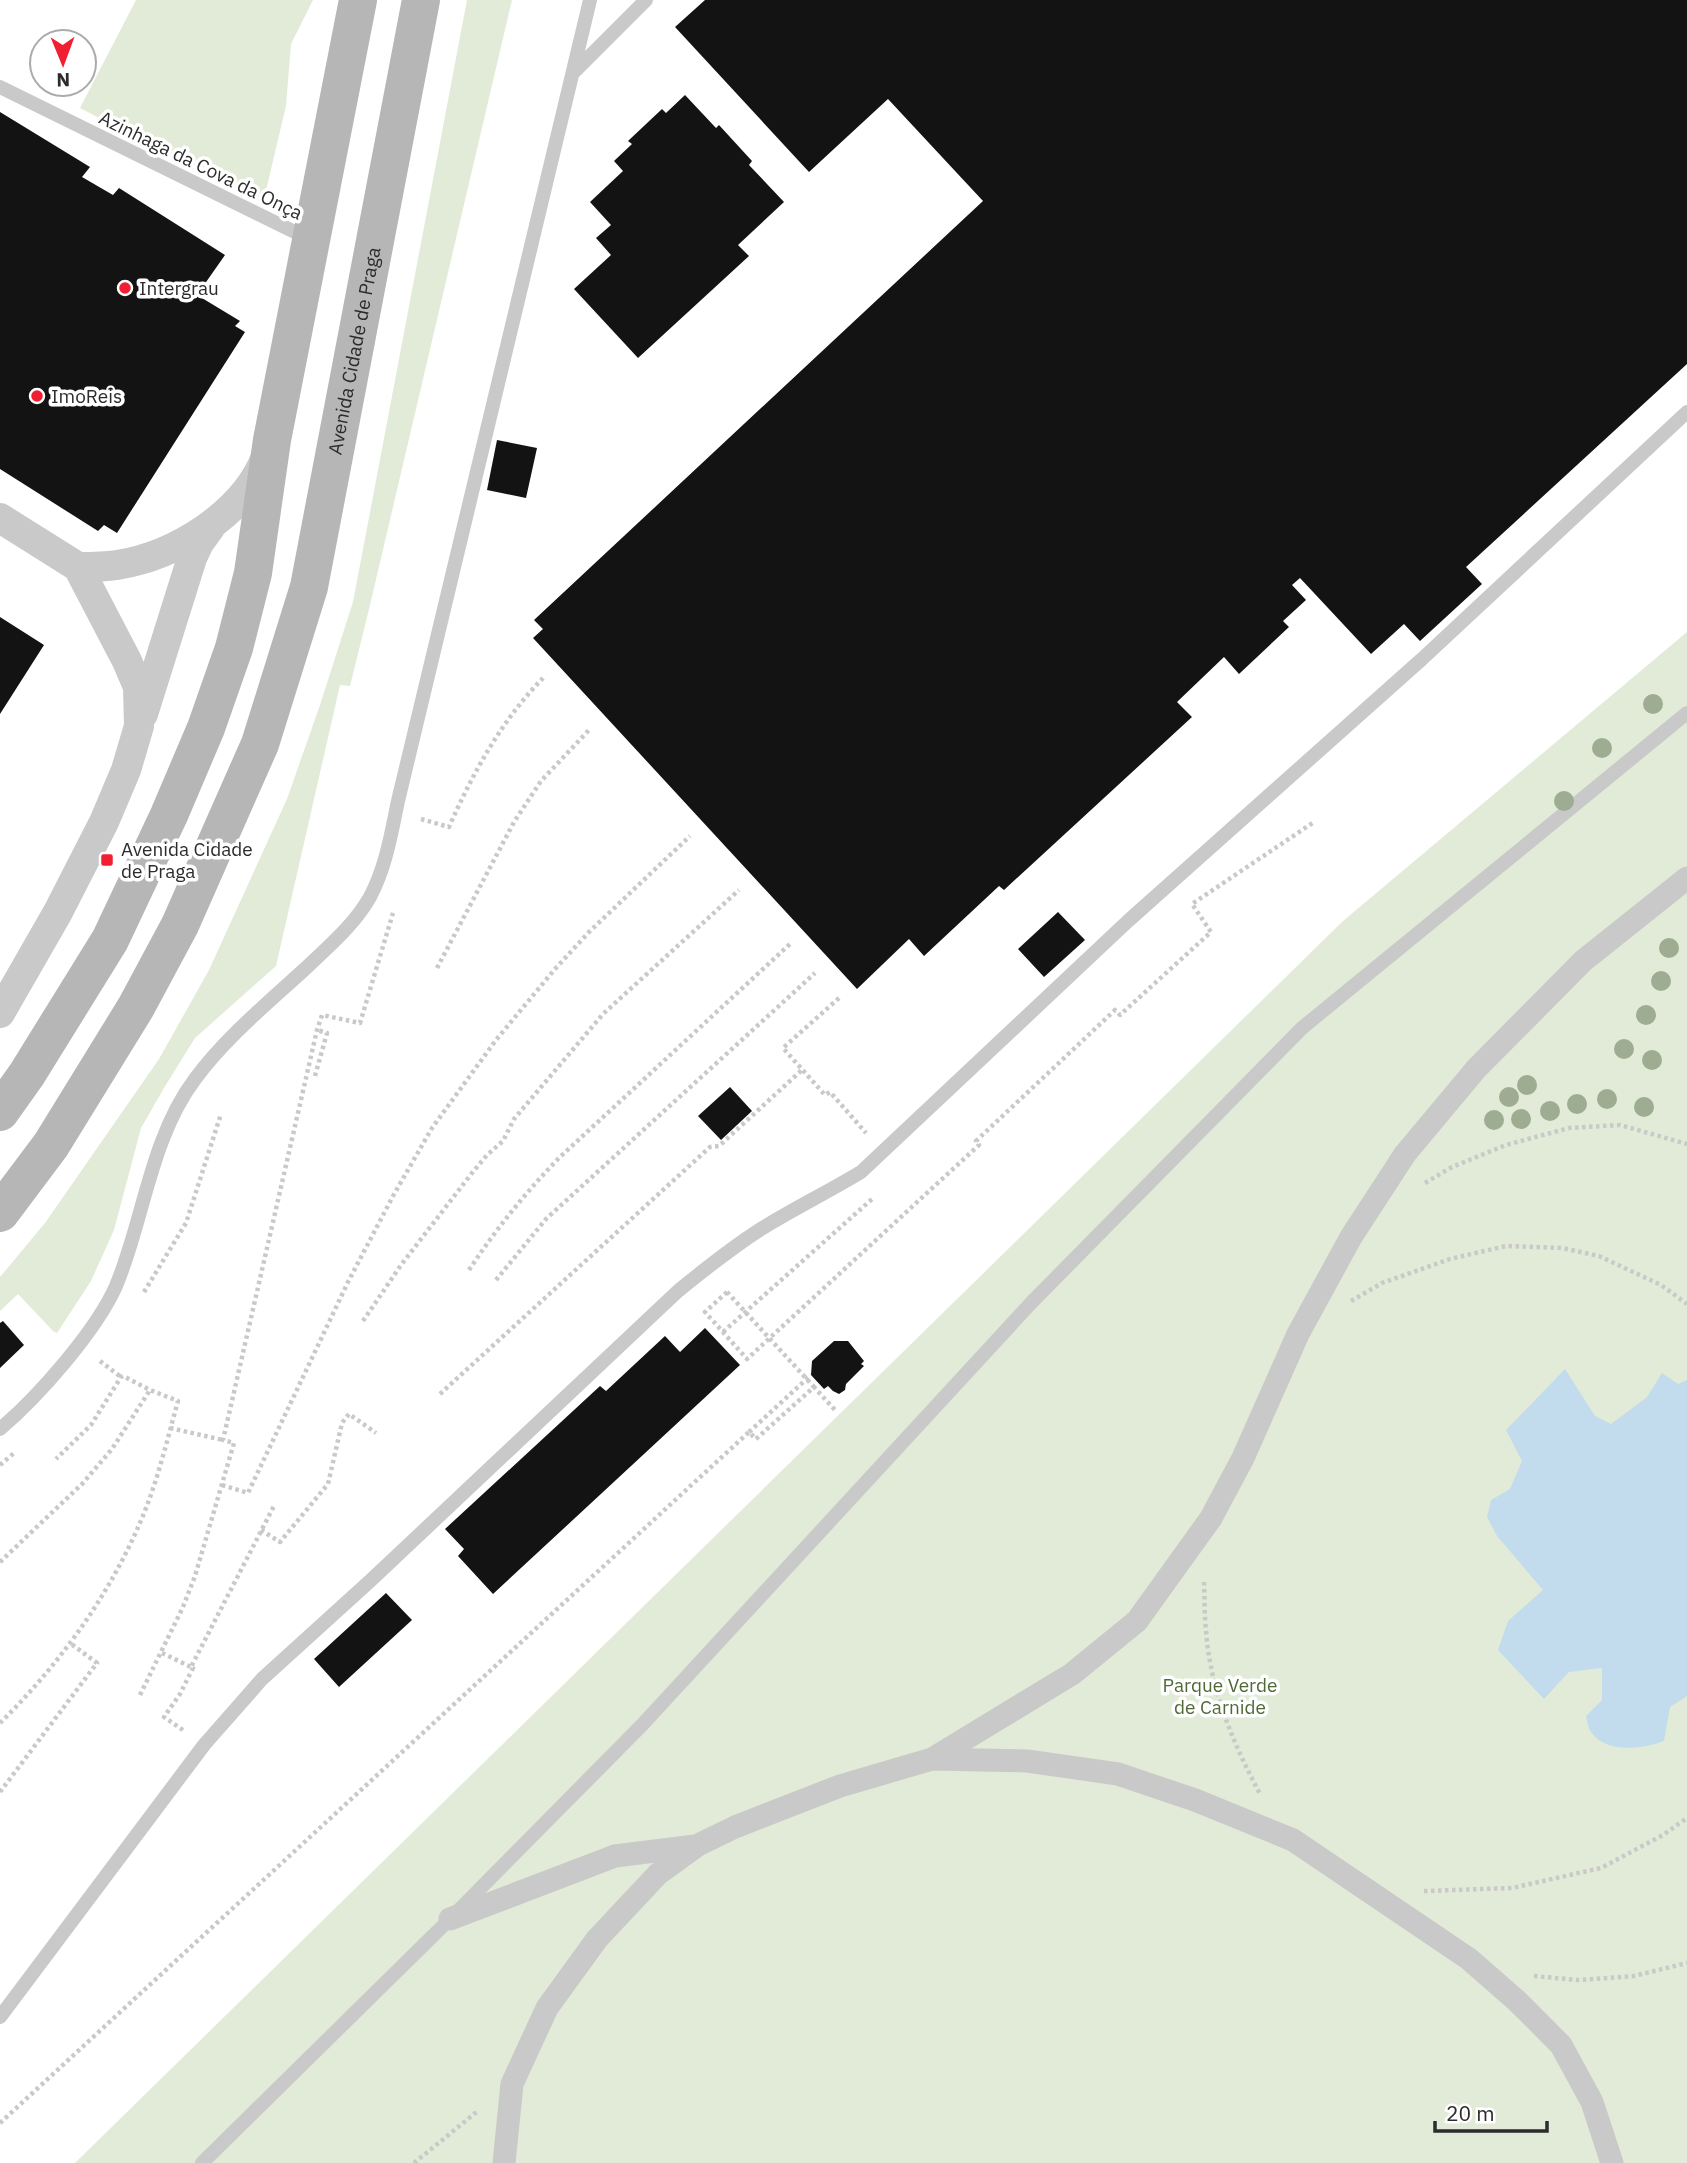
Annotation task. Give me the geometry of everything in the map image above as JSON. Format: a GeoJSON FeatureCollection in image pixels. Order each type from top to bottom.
{"type":"FeatureCollection","features":[{"type":"Feature","properties":{"kind":"main road"},"geometry":{"type":"LineString","coordinates":[[0,1112],[34,1063],[110,940],[169,816],[206,728],[234,648],[253,573],[272,440],[358,0]]}},
{"type":"Feature","properties":{"kind":"main road","name":"Avenida Cidade de Praga"},"geometry":{"type":"LineString","coordinates":[[0,1213],[51,1145],[136,1007],[185,914],[260,744],[309,587],[421,0]]}},
{"type":"Feature","properties":{"kind":"street"},"geometry":{"type":"LineString","coordinates":[[0,1013],[58,912],[104,822],[126,770],[199,543],[252,483],[272,440]]}},
{"type":"Feature","properties":{"kind":"street"},"geometry":{"type":"LineString","coordinates":[[0,518],[78,567],[138,687],[139,726]]}},
{"type":"Feature","properties":{"kind":"street"},"geometry":{"type":"LineString","coordinates":[[78,567],[116,565],[155,555],[210,528]]}},
{"type":"Feature","properties":{"kind":"street"},"geometry":{"type":"LineString","coordinates":[[505,2163],[512,2084],[547,2008],[597,1939],[659,1874],[698,1845],[735,1827],[840,1786],[932,1759],[1072,1674],[1137,1622],[1211,1518],[1243,1458],[1298,1334],[1351,1237],[1405,1154],[1476,1069],[1583,961],[1687,878]]}},
{"type":"Feature","properties":{"kind":"street"},"geometry":{"type":"LineString","coordinates":[[932,1759],[1027,1761],[1118,1774],[1195,1800],[1293,1840],[1469,1959],[1561,2045],[1592,2102],[1612,2163]]}},
{"type":"Feature","properties":{"kind":"street"},"geometry":{"type":"LineString","coordinates":[[450,1919],[615,1856],[698,1845]]}},
{"type":"Feature","properties":{"kind":"lane"},"geometry":{"type":"LineString","coordinates":[[0,1429],[51,1377],[91,1328],[115,1287],[166,1132],[178,1105],[194,1080],[252,1018],[345,932],[380,876],[590,0]]}},
{"type":"Feature","properties":{"kind":"lane"},"geometry":{"type":"LineString","coordinates":[[573,74],[646,0]]}},
{"type":"Feature","properties":{"kind":"lane","name":"Azinhaga da Cova da Onça"},"geometry":{"type":"LineString","coordinates":[[0,87],[310,239]]}},
{"type":"Feature","properties":{"kind":"lane"},"geometry":{"type":"LineString","coordinates":[[0,2017],[204,1745],[262,1679],[380,1572],[677,1291],[753,1234],[861,1172],[1128,920],[1422,659],[1687,412]]}},
{"type":"Feature","properties":{"kind":"lane"},"geometry":{"type":"LineString","coordinates":[[202,2163],[642,1725],[1031,1303],[1302,1028],[1687,713]]}},
{"type":"Feature","properties":{"kind":"path"},"geometry":{"type":"LineString","coordinates":[[421,818],[449,827],[481,760],[506,722],[543,678]]}},
{"type":"Feature","properties":{"kind":"path"},"geometry":{"type":"LineString","coordinates":[[437,968],[514,822],[541,781],[590,729]]}},
{"type":"Feature","properties":{"kind":"path"},"geometry":{"type":"LineString","coordinates":[[418,832],[424,807]]}},
{"type":"Feature","properties":{"kind":"path"},"geometry":{"type":"LineString","coordinates":[[835,1410],[814,1387],[727,1292],[705,1312],[747,1359],[979,1145],[976,1141],[1115,1010],[1120,1015],[1211,932],[1192,904],[1314,822]]}},
{"type":"Feature","properties":{"kind":"path"},"geometry":{"type":"LineString","coordinates":[[222,1485],[248,1493],[348,1282],[432,1128],[496,1040],[555,969],[589,932],[690,836]]}},
{"type":"Feature","properties":{"kind":"path"},"geometry":{"type":"LineString","coordinates":[[363,1321],[401,1265],[472,1173],[503,1141],[514,1119],[594,1024],[739,890]]}},
{"type":"Feature","properties":{"kind":"path"},"geometry":{"type":"LineString","coordinates":[[223,1440],[317,1030],[322,1015],[360,1023],[396,903]]}},
{"type":"Feature","properties":{"kind":"path"},"geometry":{"type":"LineString","coordinates":[[469,1270],[497,1228],[560,1157],[790,944]]}},
{"type":"Feature","properties":{"kind":"path"},"geometry":{"type":"LineString","coordinates":[[496,1280],[546,1219],[816,973]]}},
{"type":"Feature","properties":{"kind":"path"},"geometry":{"type":"LineString","coordinates":[[315,1076],[327,1033],[317,1030]]}},
{"type":"Feature","properties":{"kind":"path"},"geometry":{"type":"LineString","coordinates":[[440,1394],[709,1147],[719,1146],[803,1069]]}},
{"type":"Feature","properties":{"kind":"path"},"geometry":{"type":"LineString","coordinates":[[209,1149],[221,1114]]}},
{"type":"Feature","properties":{"kind":"path"},"geometry":{"type":"LineString","coordinates":[[1422,1184],[1452,1167],[1506,1145],[1569,1128],[1620,1125],[1687,1144]]}},
{"type":"Feature","properties":{"kind":"path"},"geometry":{"type":"LineString","coordinates":[[1298,1334],[1382,1283],[1450,1259],[1506,1246],[1562,1248],[1599,1256],[1661,1285],[1687,1304]]}},
{"type":"Feature","properties":{"kind":"path"},"geometry":{"type":"LineString","coordinates":[[0,1723],[70,1643],[106,1592],[129,1548],[156,1479],[178,1401],[121,1377],[100,1361]]}},
{"type":"Feature","properties":{"kind":"path"},"geometry":{"type":"LineString","coordinates":[[0,2123],[811,1376]]}},
{"type":"Feature","properties":{"kind":"path"},"geometry":{"type":"LineString","coordinates":[[56,1459],[91,1425],[121,1377]]}},
{"type":"Feature","properties":{"kind":"path"},"geometry":{"type":"LineString","coordinates":[[749,1432],[757,1439],[814,1387]]}},
{"type":"Feature","properties":{"kind":"path"},"geometry":{"type":"LineString","coordinates":[[0,1562],[83,1483],[112,1449],[150,1390]]}},
{"type":"Feature","properties":{"kind":"path"},"geometry":{"type":"LineString","coordinates":[[261,1530],[280,1542],[328,1484],[342,1423],[349,1414],[376,1433]]}},
{"type":"Feature","properties":{"kind":"path"},"geometry":{"type":"LineString","coordinates":[[141,1695],[195,1576],[234,1443],[170,1428]]}},
{"type":"Feature","properties":{"kind":"path"},"geometry":{"type":"LineString","coordinates":[[204,1745],[164,1717],[180,1693],[275,1504]]}},
{"type":"Feature","properties":{"kind":"path"},"geometry":{"type":"LineString","coordinates":[[1204,1575],[1206,1632],[1215,1688],[1230,1731],[1259,1793],[1293,1840]]}},
{"type":"Feature","properties":{"kind":"path"},"geometry":{"type":"LineString","coordinates":[[0,1792],[97,1663],[70,1643]]}},
{"type":"Feature","properties":{"kind":"path"},"geometry":{"type":"LineString","coordinates":[[162,1653],[191,1667]]}},
{"type":"Feature","properties":{"kind":"path"},"geometry":{"type":"LineString","coordinates":[[1419,1891],[1512,1888],[1601,1868],[1663,1835],[1687,1818]]}},
{"type":"Feature","properties":{"kind":"path"},"geometry":{"type":"LineString","coordinates":[[1469,1959],[1522,1975],[1578,1980],[1633,1976],[1687,1963]]}},
{"type":"Feature","properties":{"kind":"path"},"geometry":{"type":"LineString","coordinates":[[414,2163],[512,2084]]}},
{"type":"Feature","properties":{"kind":"green space"},"geometry":{"type":"Polygon","coordinates":[[[136,0],[313,0],[291,44],[286,106],[263,203],[80,108],[85,98],[98,98],[98,73],[136,0]]]}},
{"type":"Feature","properties":{"kind":"green space"},"geometry":{"type":"Polygon","coordinates":[[[467,0],[512,0],[370,605],[350,686],[340,685],[276,966],[195,1038],[164,1088],[141,1128],[114,1230],[91,1281],[57,1333],[18,1294],[0,1311],[0,1277],[45,1223],[159,1059],[209,970],[287,799],[353,602],[467,0]]]}},
{"type":"Feature","properties":{"kind":"green space","name":"Parque Verde de Carnide"},"geometry":{"type":"Polygon","coordinates":[[[1687,632],[1687,2163],[75,2163],[1343,921],[1687,632]]]}},
{"type":"Feature","properties":{"kind":"water"},"geometry":{"type":"Polygon","coordinates":[[[1565,1369],[1595,1416],[1611,1424],[1647,1397],[1662,1373],[1678,1384],[1687,1380],[1687,1696],[1670,1707],[1664,1741],[1646,1746],[1615,1747],[1598,1739],[1590,1730],[1586,1716],[1602,1700],[1602,1668],[1569,1672],[1544,1699],[1498,1650],[1508,1621],[1543,1590],[1497,1536],[1487,1517],[1491,1500],[1510,1489],[1522,1461],[1506,1430],[1565,1369]]]}},
{"type":"Feature","properties":{"kind":"building"},"geometry":{"type":"Polygon","coordinates":[[[705,0],[1687,0],[1687,364],[1466,567],[1482,584],[1420,641],[1404,624],[1371,654],[1300,578],[1292,585],[1306,600],[1283,621],[1289,627],[1239,674],[1224,657],[1177,702],[1192,717],[1004,890],[999,886],[924,956],[909,939],[857,989],[533,638],[543,629],[534,620],[983,201],[888,99],[809,172],[675,27],[705,0]]]}},
{"type":"Feature","properties":{"kind":"building"},"geometry":{"type":"Polygon","coordinates":[[[685,95],[716,128],[719,125],[752,161],[749,165],[784,202],[738,245],[749,256],[638,358],[574,289],[611,255],[596,238],[611,225],[590,202],[623,171],[614,161],[632,144],[628,141],[662,109],[666,113],[685,95]]]}},
{"type":"Feature","properties":{"kind":"building"},"geometry":{"type":"Polygon","coordinates":[[[0,112],[90,167],[82,177],[113,195],[119,188],[225,255],[197,295],[240,321],[235,326],[245,332],[117,533],[104,525],[98,531],[0,469],[0,112]]]}},
{"type":"Feature","properties":{"kind":"building"},"geometry":{"type":"Polygon","coordinates":[[[497,440],[537,448],[526,498],[487,490],[497,440]]]}},
{"type":"Feature","properties":{"kind":"building"},"geometry":{"type":"Polygon","coordinates":[[[0,617],[44,645],[0,714],[0,617]]]}},
{"type":"Feature","properties":{"kind":"building"},"geometry":{"type":"Polygon","coordinates":[[[1058,912],[1085,940],[1044,977],[1018,949],[1058,912]]]}},
{"type":"Feature","properties":{"kind":"building"},"geometry":{"type":"Polygon","coordinates":[[[730,1087],[752,1111],[721,1140],[698,1116],[730,1087]]]}},
{"type":"Feature","properties":{"kind":"building"},"geometry":{"type":"Polygon","coordinates":[[[3,1321],[24,1345],[0,1368],[0,1323],[3,1321]]]}},
{"type":"Feature","properties":{"kind":"building"},"geometry":{"type":"Polygon","coordinates":[[[705,1328],[740,1365],[493,1594],[458,1556],[464,1549],[445,1529],[600,1386],[606,1391],[665,1336],[680,1352],[705,1328]]]}},
{"type":"Feature","properties":{"kind":"building"},"geometry":{"type":"Polygon","coordinates":[[[834,1341],[848,1341],[864,1361],[861,1364],[864,1366],[839,1394],[828,1386],[824,1389],[811,1375],[812,1361],[834,1341]]]}},
{"type":"Feature","properties":{"kind":"building"},"geometry":{"type":"Polygon","coordinates":[[[386,1593],[412,1620],[339,1687],[314,1659],[386,1593]]]}},
{"type":"Feature","properties":{"kind":"place","name":"Intergrau"},"geometry":{"type":"Point","coordinates":[125,288]}},
{"type":"Feature","properties":{"kind":"place","name":"ImoReis"},"geometry":{"type":"Point","coordinates":[37,396]}},
{"type":"Feature","properties":{"kind":"place","name":"Avenida Cidade de Praga"},"geometry":{"type":"Point","coordinates":[107,860]}}]}
